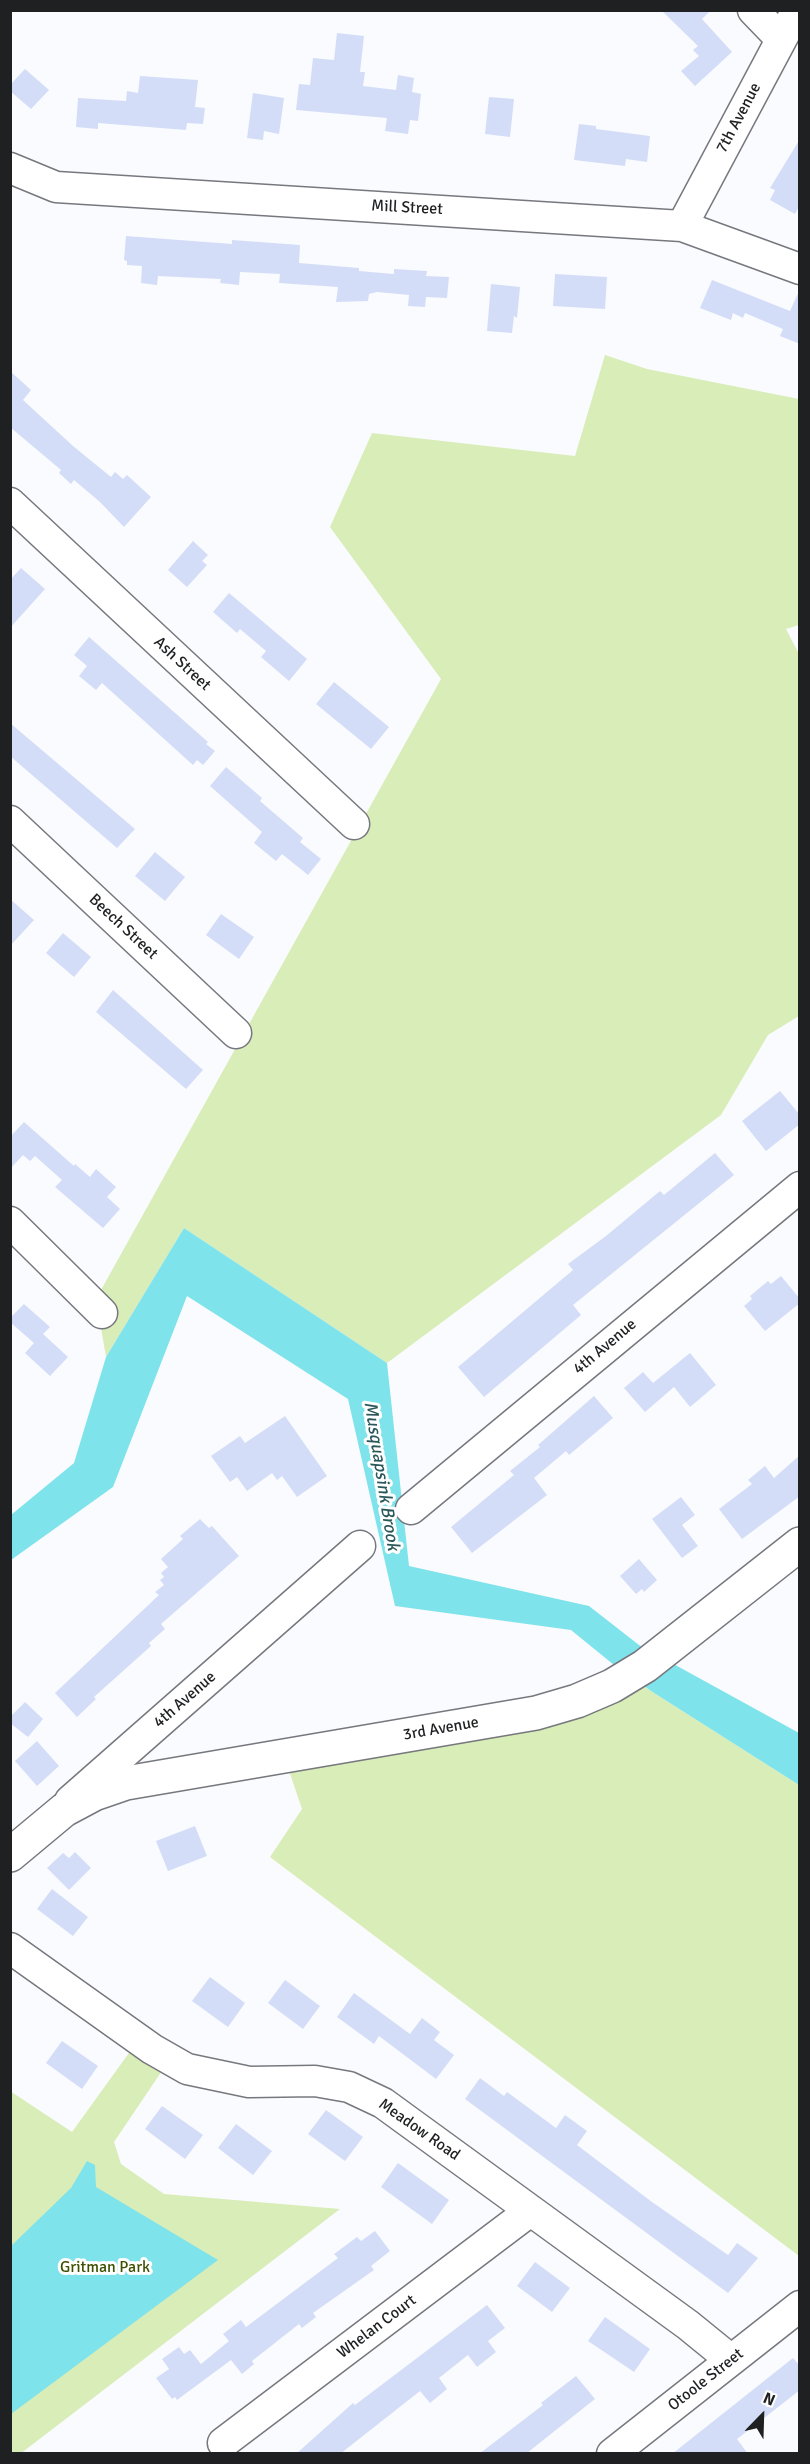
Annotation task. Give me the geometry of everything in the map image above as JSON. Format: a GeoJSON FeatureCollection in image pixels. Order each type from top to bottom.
{"type":"FeatureCollection","features":[{"type":"Feature","properties":{"kind":"main road","name":"3rd Avenue"},"geometry":{"type":"LineString","coordinates":[[43,1824],[94,1794],[126,1784],[536,1713],[577,1701],[629,1677],[800,1544]]}},
{"type":"Feature","properties":{"kind":"main road","name":"4th Avenue"},"geometry":{"type":"LineString","coordinates":[[10,1855],[43,1824]]}},
{"type":"Feature","properties":{"kind":"street"},"geometry":{"type":"LineString","coordinates":[[753,10],[781,39]]}},
{"type":"Feature","properties":{"kind":"street","name":"7th Avenue"},"geometry":{"type":"LineString","coordinates":[[682,226],[796,10]]}},
{"type":"Feature","properties":{"kind":"street","name":"Mill Street"},"geometry":{"type":"LineString","coordinates":[[10,168],[34,180],[66,187],[682,226],[800,269]]}},
{"type":"Feature","properties":{"kind":"street","name":"Ash Street"},"geometry":{"type":"LineString","coordinates":[[10,503],[354,824]]}},
{"type":"Feature","properties":{"kind":"street","name":"Beech Street"},"geometry":{"type":"LineString","coordinates":[[10,821],[236,1033]]}},
{"type":"Feature","properties":{"kind":"street","name":"4th Avenue"},"geometry":{"type":"LineString","coordinates":[[411,1509],[800,1187]]}},
{"type":"Feature","properties":{"kind":"street"},"geometry":{"type":"LineString","coordinates":[[10,1222],[102,1313]]}},
{"type":"Feature","properties":{"kind":"street","name":"4th Avenue"},"geometry":{"type":"LineString","coordinates":[[43,1824],[360,1546]]}},
{"type":"Feature","properties":{"kind":"street","name":"Meadow Road"},"geometry":{"type":"LineString","coordinates":[[10,1948],[152,2049],[187,2069],[249,2082],[315,2081],[350,2087],[383,2103],[688,2325],[731,2360]]}},
{"type":"Feature","properties":{"kind":"street","name":"Whelan Court"},"geometry":{"type":"LineString","coordinates":[[223,2443],[530,2211]]}},
{"type":"Feature","properties":{"kind":"street","name":"Otoole Street"},"geometry":{"type":"LineString","coordinates":[[612,2454],[800,2306]]}},
{"type":"Feature","properties":{"kind":"green space"},"geometry":{"type":"Polygon","coordinates":[[[605,355],[647,369],[799,399],[799,625],[786,629],[800,656],[799,1016],[768,1035],[721,1115],[387,1363],[184,1228],[106,1357],[96,1299],[441,679],[330,527],[372,433],[575,456],[605,355]]]}},
{"type":"Feature","properties":{"kind":"green space"},"geometry":{"type":"Polygon","coordinates":[[[629,1677],[799,1785],[799,2256],[270,1857],[302,1809],[284,1756],[629,1677]]]}},
{"type":"Feature","properties":{"kind":"green space","name":"Gritman Park"},"geometry":{"type":"Polygon","coordinates":[[[139,2039],[170,2059],[114,2142],[121,2164],[164,2194],[340,2209],[20,2454],[10,2453],[10,2091],[72,2132],[139,2039]]]}},
{"type":"Feature","properties":{"kind":"water","name":"Musquapsink Brook"},"geometry":{"type":"Polygon","coordinates":[[[184,1228],[387,1363],[409,1566],[589,1606],[639,1645],[799,1733],[799,1785],[651,1691],[571,1630],[395,1606],[348,1399],[187,1296],[113,1487],[11,1560],[11,1515],[74,1463],[106,1357],[184,1228]]]}},
{"type":"Feature","properties":{"kind":"water"},"geometry":{"type":"Polygon","coordinates":[[[87,2161],[95,2165],[96,2187],[218,2260],[11,2414],[11,2246],[71,2188],[87,2161]]]}},
{"type":"Feature","properties":{"kind":"building"},"geometry":{"type":"Polygon","coordinates":[[[661,10],[711,10],[702,19],[732,52],[695,86],[681,71],[699,56],[693,50],[698,46],[661,10]]]}},
{"type":"Feature","properties":{"kind":"building"},"geometry":{"type":"Polygon","coordinates":[[[337,33],[364,36],[360,72],[365,72],[363,86],[396,90],[398,75],[414,78],[412,92],[421,94],[418,121],[410,120],[408,134],[385,131],[387,118],[296,110],[299,84],[310,85],[313,58],[334,60],[337,33]]]}},
{"type":"Feature","properties":{"kind":"building"},"geometry":{"type":"Polygon","coordinates":[[[25,69],[49,90],[31,109],[10,91],[10,85],[25,69]]]}},
{"type":"Feature","properties":{"kind":"building"},"geometry":{"type":"Polygon","coordinates":[[[140,76],[198,80],[195,107],[205,108],[203,124],[187,123],[186,130],[98,123],[98,129],[76,127],[78,98],[126,101],[127,91],[138,93],[140,76]]]}},
{"type":"Feature","properties":{"kind":"building"},"geometry":{"type":"Polygon","coordinates":[[[253,93],[284,98],[279,134],[264,131],[263,140],[247,138],[253,93]]]}},
{"type":"Feature","properties":{"kind":"building"},"geometry":{"type":"Polygon","coordinates":[[[489,97],[514,99],[510,137],[485,134],[489,97]]]}},
{"type":"Feature","properties":{"kind":"building"},"geometry":{"type":"Polygon","coordinates":[[[579,124],[596,126],[596,129],[650,136],[647,162],[626,159],[625,166],[574,160],[579,124]]]}},
{"type":"Feature","properties":{"kind":"building"},"geometry":{"type":"Polygon","coordinates":[[[800,139],[800,205],[795,214],[770,200],[775,190],[770,188],[800,139]]]}},
{"type":"Feature","properties":{"kind":"building"},"geometry":{"type":"Polygon","coordinates":[[[126,236],[232,244],[232,240],[300,245],[299,263],[359,268],[359,271],[394,274],[394,269],[427,271],[426,276],[449,277],[447,298],[426,297],[425,307],[408,306],[409,295],[377,292],[369,294],[368,301],[336,302],[338,287],[279,283],[280,274],[240,272],[239,285],[220,283],[221,279],[158,276],[157,285],[141,283],[142,266],[127,265],[127,261],[124,260],[126,236]]]}},
{"type":"Feature","properties":{"kind":"building"},"geometry":{"type":"Polygon","coordinates":[[[555,274],[607,277],[605,309],[553,306],[555,274]]]}},
{"type":"Feature","properties":{"kind":"building"},"geometry":{"type":"Polygon","coordinates":[[[712,280],[790,311],[800,289],[800,344],[780,336],[783,329],[745,313],[743,318],[733,313],[731,320],[700,308],[712,280]]]}},
{"type":"Feature","properties":{"kind":"building"},"geometry":{"type":"Polygon","coordinates":[[[491,284],[520,287],[517,318],[514,316],[512,333],[487,331],[491,284]]]}},
{"type":"Feature","properties":{"kind":"building"},"geometry":{"type":"Polygon","coordinates":[[[10,371],[31,390],[23,400],[73,446],[111,477],[115,472],[123,479],[127,475],[151,497],[124,527],[100,502],[74,480],[71,484],[59,473],[61,470],[10,427],[10,371]]]}},
{"type":"Feature","properties":{"kind":"building"},"geometry":{"type":"Polygon","coordinates":[[[193,541],[208,555],[202,561],[207,565],[187,587],[168,570],[193,541]]]}},
{"type":"Feature","properties":{"kind":"building"},"geometry":{"type":"Polygon","coordinates":[[[21,568],[45,589],[10,628],[10,580],[21,568]]]}},
{"type":"Feature","properties":{"kind":"building"},"geometry":{"type":"Polygon","coordinates":[[[229,593],[307,659],[289,681],[261,657],[266,651],[240,629],[237,633],[213,612],[229,593]]]}},
{"type":"Feature","properties":{"kind":"building"},"geometry":{"type":"Polygon","coordinates":[[[89,637],[208,742],[206,744],[215,751],[203,765],[197,760],[193,765],[102,683],[96,690],[79,676],[87,666],[74,655],[89,637]]]}},
{"type":"Feature","properties":{"kind":"building"},"geometry":{"type":"Polygon","coordinates":[[[334,682],[389,727],[371,749],[316,704],[334,682]]]}},
{"type":"Feature","properties":{"kind":"building"},"geometry":{"type":"Polygon","coordinates":[[[10,723],[135,829],[117,848],[10,756],[10,723]]]}},
{"type":"Feature","properties":{"kind":"building"},"geometry":{"type":"Polygon","coordinates":[[[226,767],[262,798],[260,801],[303,838],[300,842],[321,859],[308,875],[282,854],[276,861],[254,843],[262,832],[210,786],[226,767]]]}},
{"type":"Feature","properties":{"kind":"building"},"geometry":{"type":"Polygon","coordinates":[[[155,852],[185,877],[165,901],[135,876],[155,852]]]}},
{"type":"Feature","properties":{"kind":"building"},"geometry":{"type":"Polygon","coordinates":[[[10,899],[34,920],[10,946],[10,899]]]}},
{"type":"Feature","properties":{"kind":"building"},"geometry":{"type":"Polygon","coordinates":[[[221,914],[254,937],[239,959],[206,935],[221,914]]]}},
{"type":"Feature","properties":{"kind":"building"},"geometry":{"type":"Polygon","coordinates":[[[63,933],[91,957],[74,977],[46,953],[63,933]]]}},
{"type":"Feature","properties":{"kind":"building"},"geometry":{"type":"Polygon","coordinates":[[[113,990],[203,1070],[186,1089],[96,1012],[113,990]]]}},
{"type":"Feature","properties":{"kind":"building"},"geometry":{"type":"Polygon","coordinates":[[[780,1091],[800,1115],[800,1124],[766,1151],[742,1121],[780,1091]]]}},
{"type":"Feature","properties":{"kind":"building"},"geometry":{"type":"Polygon","coordinates":[[[24,1122],[74,1166],[75,1164],[90,1177],[96,1169],[116,1187],[107,1197],[120,1209],[103,1228],[55,1187],[62,1180],[35,1156],[30,1161],[23,1155],[10,1169],[10,1137],[24,1122]]]}},
{"type":"Feature","properties":{"kind":"building"},"geometry":{"type":"Polygon","coordinates":[[[715,1153],[734,1175],[573,1305],[581,1315],[484,1397],[458,1367],[573,1270],[568,1264],[660,1191],[664,1195],[715,1153]]]}},
{"type":"Feature","properties":{"kind":"building"},"geometry":{"type":"Polygon","coordinates":[[[781,1276],[800,1299],[800,1303],[765,1331],[744,1306],[752,1299],[750,1296],[768,1281],[771,1284],[781,1276]]]}},
{"type":"Feature","properties":{"kind":"building"},"geometry":{"type":"Polygon","coordinates":[[[24,1304],[50,1327],[43,1334],[68,1357],[50,1376],[25,1353],[34,1343],[10,1322],[10,1318],[24,1304]]]}},
{"type":"Feature","properties":{"kind":"building"},"geometry":{"type":"Polygon","coordinates":[[[690,1353],[716,1385],[690,1407],[674,1387],[645,1412],[624,1388],[643,1372],[653,1383],[690,1353]]]}},
{"type":"Feature","properties":{"kind":"building"},"geometry":{"type":"Polygon","coordinates":[[[594,1396],[613,1418],[569,1455],[566,1451],[534,1478],[547,1495],[472,1553],[451,1527],[514,1475],[510,1471],[540,1447],[538,1445],[594,1396]]]}},
{"type":"Feature","properties":{"kind":"building"},"geometry":{"type":"Polygon","coordinates":[[[285,1416],[327,1476],[297,1497],[282,1476],[277,1480],[272,1473],[247,1491],[237,1477],[230,1482],[211,1456],[240,1436],[245,1443],[285,1416]]]}},
{"type":"Feature","properties":{"kind":"building"},"geometry":{"type":"Polygon","coordinates":[[[800,1455],[800,1496],[742,1539],[719,1509],[752,1484],[748,1480],[765,1466],[774,1478],[800,1455]]]}},
{"type":"Feature","properties":{"kind":"building"},"geometry":{"type":"Polygon","coordinates":[[[681,1497],[695,1515],[682,1525],[698,1546],[682,1558],[652,1519],[681,1497]]]}},
{"type":"Feature","properties":{"kind":"building"},"geometry":{"type":"Polygon","coordinates":[[[200,1519],[209,1528],[212,1526],[239,1556],[161,1624],[165,1629],[149,1643],[151,1646],[94,1697],[96,1699],[77,1717],[55,1693],[159,1595],[155,1592],[164,1585],[160,1580],[164,1577],[161,1573],[168,1567],[161,1559],[183,1539],[180,1536],[200,1519]]]}},
{"type":"Feature","properties":{"kind":"building"},"geometry":{"type":"Polygon","coordinates":[[[639,1559],[657,1580],[644,1592],[642,1589],[636,1594],[620,1576],[639,1559]]]}},
{"type":"Feature","properties":{"kind":"building"},"geometry":{"type":"Polygon","coordinates":[[[25,1702],[43,1719],[28,1737],[10,1723],[10,1717],[25,1702]]]}},
{"type":"Feature","properties":{"kind":"building"},"geometry":{"type":"Polygon","coordinates":[[[37,1741],[59,1766],[37,1786],[15,1761],[37,1741]]]}},
{"type":"Feature","properties":{"kind":"building"},"geometry":{"type":"Polygon","coordinates":[[[195,1826],[207,1856],[168,1871],[156,1841],[195,1826]]]}},
{"type":"Feature","properties":{"kind":"building"},"geometry":{"type":"Polygon","coordinates":[[[75,1852],[91,1868],[69,1890],[47,1868],[63,1853],[69,1858],[75,1852]]]}},
{"type":"Feature","properties":{"kind":"building"},"geometry":{"type":"Polygon","coordinates":[[[52,1889],[88,1917],[73,1936],[37,1909],[52,1889]]]}},
{"type":"Feature","properties":{"kind":"building"},"geometry":{"type":"Polygon","coordinates":[[[210,1977],[245,2003],[228,2027],[192,2001],[210,1977]]]}},
{"type":"Feature","properties":{"kind":"building"},"geometry":{"type":"Polygon","coordinates":[[[285,1980],[320,2006],[303,2029],[268,2003],[285,1980]]]}},
{"type":"Feature","properties":{"kind":"building"},"geometry":{"type":"Polygon","coordinates":[[[354,1993],[410,2034],[422,2018],[440,2032],[434,2040],[454,2055],[436,2079],[379,2036],[374,2044],[337,2017],[354,1993]]]}},
{"type":"Feature","properties":{"kind":"building"},"geometry":{"type":"Polygon","coordinates":[[[62,2041],[98,2066],[82,2089],[46,2063],[62,2041]]]}},
{"type":"Feature","properties":{"kind":"building"},"geometry":{"type":"Polygon","coordinates":[[[480,2078],[504,2096],[507,2092],[556,2128],[565,2115],[587,2131],[577,2145],[652,2202],[728,2255],[737,2243],[758,2258],[728,2293],[465,2099],[480,2078]]]}},
{"type":"Feature","properties":{"kind":"building"},"geometry":{"type":"Polygon","coordinates":[[[162,2106],[203,2135],[185,2159],[145,2129],[162,2106]]]}},
{"type":"Feature","properties":{"kind":"building"},"geometry":{"type":"Polygon","coordinates":[[[326,2110],[363,2137],[345,2161],[308,2134],[326,2110]]]}},
{"type":"Feature","properties":{"kind":"building"},"geometry":{"type":"Polygon","coordinates":[[[236,2124],[272,2151],[253,2175],[218,2148],[236,2124]]]}},
{"type":"Feature","properties":{"kind":"building"},"geometry":{"type":"Polygon","coordinates":[[[398,2163],[449,2200],[432,2224],[381,2187],[398,2163]]]}},
{"type":"Feature","properties":{"kind":"building"},"geometry":{"type":"Polygon","coordinates":[[[375,2231],[390,2251],[371,2266],[374,2270],[313,2313],[316,2317],[302,2328],[299,2324],[252,2361],[254,2364],[242,2374],[231,2360],[177,2400],[175,2397],[172,2399],[156,2378],[169,2369],[162,2359],[179,2347],[184,2354],[190,2350],[201,2364],[229,2341],[223,2334],[241,2320],[246,2327],[338,2258],[334,2254],[357,2237],[361,2241],[375,2231]]]}},
{"type":"Feature","properties":{"kind":"building"},"geometry":{"type":"Polygon","coordinates":[[[535,2262],[570,2288],[552,2312],[517,2286],[535,2262]]]}},
{"type":"Feature","properties":{"kind":"building"},"geometry":{"type":"Polygon","coordinates":[[[487,2305],[505,2328],[488,2341],[496,2352],[477,2367],[468,2355],[439,2378],[447,2389],[430,2403],[420,2391],[340,2454],[296,2454],[353,2403],[355,2405],[487,2305]]]}},
{"type":"Feature","properties":{"kind":"building"},"geometry":{"type":"Polygon","coordinates":[[[605,2317],[650,2349],[634,2372],[588,2341],[605,2317]]]}},
{"type":"Feature","properties":{"kind":"building"},"geometry":{"type":"Polygon","coordinates":[[[793,2358],[800,2366],[800,2390],[737,2439],[748,2454],[672,2454],[793,2358]]]}},
{"type":"Feature","properties":{"kind":"building"},"geometry":{"type":"Polygon","coordinates":[[[576,2376],[595,2399],[526,2454],[479,2454],[543,2405],[541,2403],[576,2376]]]}}]}
